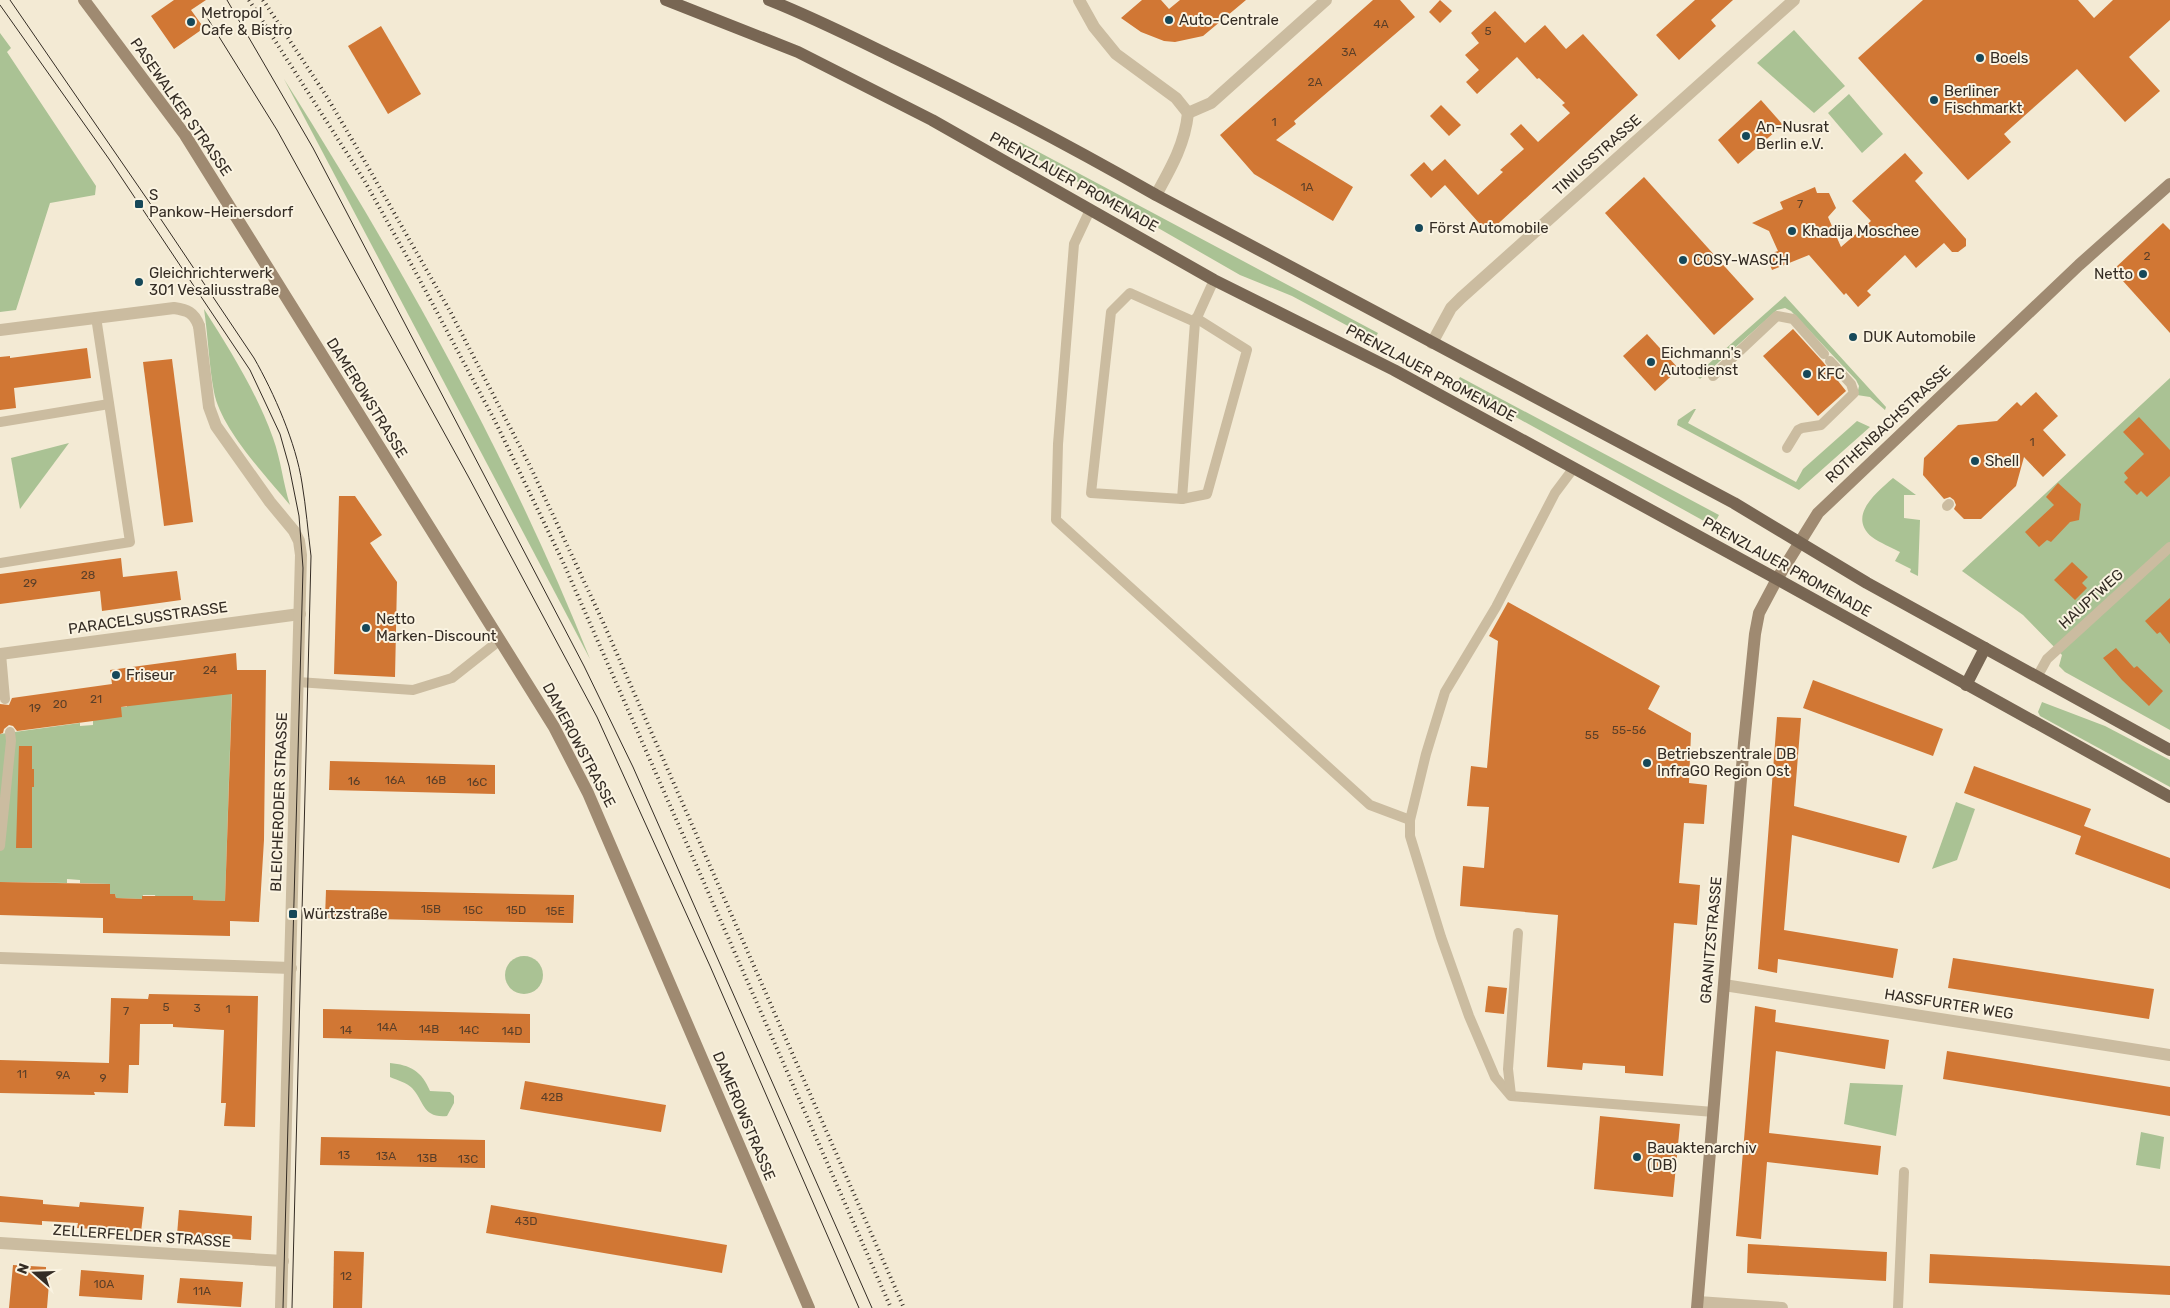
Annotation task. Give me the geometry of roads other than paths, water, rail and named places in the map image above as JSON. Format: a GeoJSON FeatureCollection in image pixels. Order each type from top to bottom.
{"type":"FeatureCollection","features":[{"type":"Feature","properties":{"kind":"main road","name":"PASEWALKER STRASSE"},"geometry":{"type":"LineString","coordinates":[[84,0],[184,135],[247,235]]}},
{"type":"Feature","properties":{"kind":"main road","name":"PRENZLAUER PROMENADE"},"geometry":{"type":"LineString","coordinates":[[666,0],[798,52],[932,120],[1214,280],[1394,370],[2170,797]]}},
{"type":"Feature","properties":{"kind":"main road","name":"PRENZLAUER PROMENADE"},"geometry":{"type":"LineString","coordinates":[[769,0],[801,13],[948,83],[1095,160],[1432,344],[1734,503],[1798,542],[1985,648],[2170,750]]}},
{"type":"Feature","properties":{"kind":"main road","name":"ROTHENBACHSTRASSE"},"geometry":{"type":"LineString","coordinates":[[1776,579],[1818,513],[2079,265],[2170,184]]}},
{"type":"Feature","properties":{"kind":"main road","name":"DAMEROWSTRASSE"},"geometry":{"type":"LineString","coordinates":[[247,235],[554,727],[588,793],[809,1308]]}},
{"type":"Feature","properties":{"kind":"main road","name":"GRANITZSTRASSE"},"geometry":{"type":"LineString","coordinates":[[1698,1305],[1755,634],[1760,613],[1776,579]]}},
{"type":"Feature","properties":{"kind":"main road"},"geometry":{"type":"LineString","coordinates":[[1966,685],[1985,648]]}},
{"type":"Feature","properties":{"kind":"street"},"geometry":{"type":"LineString","coordinates":[[1079,0],[1094,27],[1116,54],[1176,98],[1188,113],[1186,128],[1177,158],[1156,195]]}},
{"type":"Feature","properties":{"kind":"street"},"geometry":{"type":"LineString","coordinates":[[1188,113],[1211,104],[1326,0]]}},
{"type":"Feature","properties":{"kind":"street","name":"TINIUSSTRASSE"},"geometry":{"type":"LineString","coordinates":[[1432,344],[1451,308],[1794,0]]}},
{"type":"Feature","properties":{"kind":"street","name":"BLEICHERODER STRASSE"},"geometry":{"type":"LineString","coordinates":[[96,317],[174,308],[184,309],[196,318],[199,326],[210,407],[216,426],[270,502],[294,531],[299,542],[301,556],[300,614],[282,1308]]}},
{"type":"Feature","properties":{"kind":"street"},"geometry":{"type":"LineString","coordinates":[[0,330],[96,317]]}},
{"type":"Feature","properties":{"kind":"street","name":"PARACELSUSSTRASSE"},"geometry":{"type":"LineString","coordinates":[[0,654],[300,614]]}},
{"type":"Feature","properties":{"kind":"street"},"geometry":{"type":"LineString","coordinates":[[0,958],[291,968]]}},
{"type":"Feature","properties":{"kind":"street","name":"HASSFURTER WEG"},"geometry":{"type":"LineString","coordinates":[[1724,985],[2170,1055]]}},
{"type":"Feature","properties":{"kind":"street","name":"ZELLERFELDER STRASSE"},"geometry":{"type":"LineString","coordinates":[[0,1243],[283,1261]]}},
{"type":"Feature","properties":{"kind":"street"},"geometry":{"type":"LineString","coordinates":[[1698,1305],[1782,1308]]}},
{"type":"Feature","properties":{"kind":"lane"},"geometry":{"type":"LineString","coordinates":[[1090,210],[1074,244],[1058,444],[1056,520],[1370,805],[1410,820]]}},
{"type":"Feature","properties":{"kind":"lane"},"geometry":{"type":"LineString","coordinates":[[1182,499],[1196,320],[1214,280]]}},
{"type":"Feature","properties":{"kind":"lane"},"geometry":{"type":"LineString","coordinates":[[1130,293],[1196,320],[1247,350],[1207,494],[1182,499],[1091,493],[1111,312],[1130,293]]}},
{"type":"Feature","properties":{"kind":"lane"},"geometry":{"type":"LineString","coordinates":[[1713,376],[1776,316],[1792,319],[1851,384],[1854,393],[1821,425],[1798,430],[1787,448]]}},
{"type":"Feature","properties":{"kind":"lane"},"geometry":{"type":"LineString","coordinates":[[0,563],[130,542],[96,317]]}},
{"type":"Feature","properties":{"kind":"lane"},"geometry":{"type":"LineString","coordinates":[[0,422],[109,404]]}},
{"type":"Feature","properties":{"kind":"lane"},"geometry":{"type":"LineString","coordinates":[[1573,469],[1555,493],[1496,607],[1445,692],[1426,754],[1410,820],[1410,836],[1441,936],[1469,1016],[1495,1077],[1511,1096],[1714,1112]]}},
{"type":"Feature","properties":{"kind":"lane","name":"HAUPTWEG"},"geometry":{"type":"LineString","coordinates":[[2037,677],[2047,659],[2170,547]]}},
{"type":"Feature","properties":{"kind":"lane"},"geometry":{"type":"LineString","coordinates":[[298,682],[413,690],[452,678],[500,640]]}},
{"type":"Feature","properties":{"kind":"lane"},"geometry":{"type":"LineString","coordinates":[[0,654],[6,698]]}},
{"type":"Feature","properties":{"kind":"lane"},"geometry":{"type":"LineString","coordinates":[[0,846],[11,740],[10,732]]}},
{"type":"Feature","properties":{"kind":"lane"},"geometry":{"type":"LineString","coordinates":[[1511,1096],[1508,1070],[1518,933]]}},
{"type":"Feature","properties":{"kind":"lane"},"geometry":{"type":"LineString","coordinates":[[1898,1308],[1904,1172]]}},
{"type":"Feature","properties":{"kind":"tram line"},"geometry":{"type":"LineString","coordinates":[[10,0],[254,358],[283,419],[299,468],[311,556],[292,1308]]}},
{"type":"Feature","properties":{"kind":"tram line"},"geometry":{"type":"LineString","coordinates":[[227,0],[313,148],[584,666],[633,767],[872,1308]]}},
{"type":"Feature","properties":{"kind":"tram line"},"geometry":{"type":"LineString","coordinates":[[0,5],[109,159],[250,370],[280,434],[289,466],[299,516],[303,568],[283,1308]]}},
{"type":"Feature","properties":{"kind":"tram line"},"geometry":{"type":"LineString","coordinates":[[208,19],[277,130],[468,476],[597,717],[710,966],[859,1308]]}},
{"type":"Feature","properties":{"kind":"railway"},"geometry":{"type":"LineString","coordinates":[[249,0],[364,180],[496,423],[563,562],[891,1308]]}},
{"type":"Feature","properties":{"kind":"railway"},"geometry":{"type":"LineString","coordinates":[[263,0],[327,97],[364,160],[451,313],[530,466],[603,622],[904,1308]]}},
{"type":"Feature","properties":{"kind":"place","name":"Auto-Centrale"},"geometry":{"type":"Point","coordinates":[1169,20]}},
{"type":"Feature","properties":{"kind":"place","name":"Metropol Cafe & Bistro"},"geometry":{"type":"Point","coordinates":[191,22]}},
{"type":"Feature","properties":{"kind":"place","name":"Boels"},"geometry":{"type":"Point","coordinates":[1980,58]}},
{"type":"Feature","properties":{"kind":"place","name":"Berliner Fischmarkt"},"geometry":{"type":"Point","coordinates":[1934,100]}},
{"type":"Feature","properties":{"kind":"place","name":"An-Nusrat Berlin e.V."},"geometry":{"type":"Point","coordinates":[1746,136]}},
{"type":"Feature","properties":{"kind":"place","name":"S Pankow-Heinersdorf"},"geometry":{"type":"Point","coordinates":[139,204]}},
{"type":"Feature","properties":{"kind":"place","name":"Först Automobile"},"geometry":{"type":"Point","coordinates":[1419,228]}},
{"type":"Feature","properties":{"kind":"place","name":"Khadija Moschee"},"geometry":{"type":"Point","coordinates":[1792,231]}},
{"type":"Feature","properties":{"kind":"place","name":"COSY-WASCH"},"geometry":{"type":"Point","coordinates":[1683,260]}},
{"type":"Feature","properties":{"kind":"place","name":"Netto"},"geometry":{"type":"Point","coordinates":[2143,274]}},
{"type":"Feature","properties":{"kind":"place","name":"Gleichrichterwerk 301 Vesaliusstraße"},"geometry":{"type":"Point","coordinates":[139,282]}},
{"type":"Feature","properties":{"kind":"place","name":"DUK Automobile"},"geometry":{"type":"Point","coordinates":[1853,337]}},
{"type":"Feature","properties":{"kind":"place","name":"Eichmann's Autodienst"},"geometry":{"type":"Point","coordinates":[1651,362]}},
{"type":"Feature","properties":{"kind":"place","name":"KFC"},"geometry":{"type":"Point","coordinates":[1807,374]}},
{"type":"Feature","properties":{"kind":"place","name":"Shell"},"geometry":{"type":"Point","coordinates":[1975,461]}},
{"type":"Feature","properties":{"kind":"place","name":"Netto Marken-Discount"},"geometry":{"type":"Point","coordinates":[366,628]}},
{"type":"Feature","properties":{"kind":"place","name":"Friseur"},"geometry":{"type":"Point","coordinates":[116,675]}},
{"type":"Feature","properties":{"kind":"place","name":"Betriebszentrale DB InfraGO Region Ost"},"geometry":{"type":"Point","coordinates":[1647,763]}},
{"type":"Feature","properties":{"kind":"place","name":"Würtzstraße"},"geometry":{"type":"Point","coordinates":[293,914]}},
{"type":"Feature","properties":{"kind":"place","name":"Bauaktenarchiv (DB)"},"geometry":{"type":"Point","coordinates":[1637,1157]}}]}
